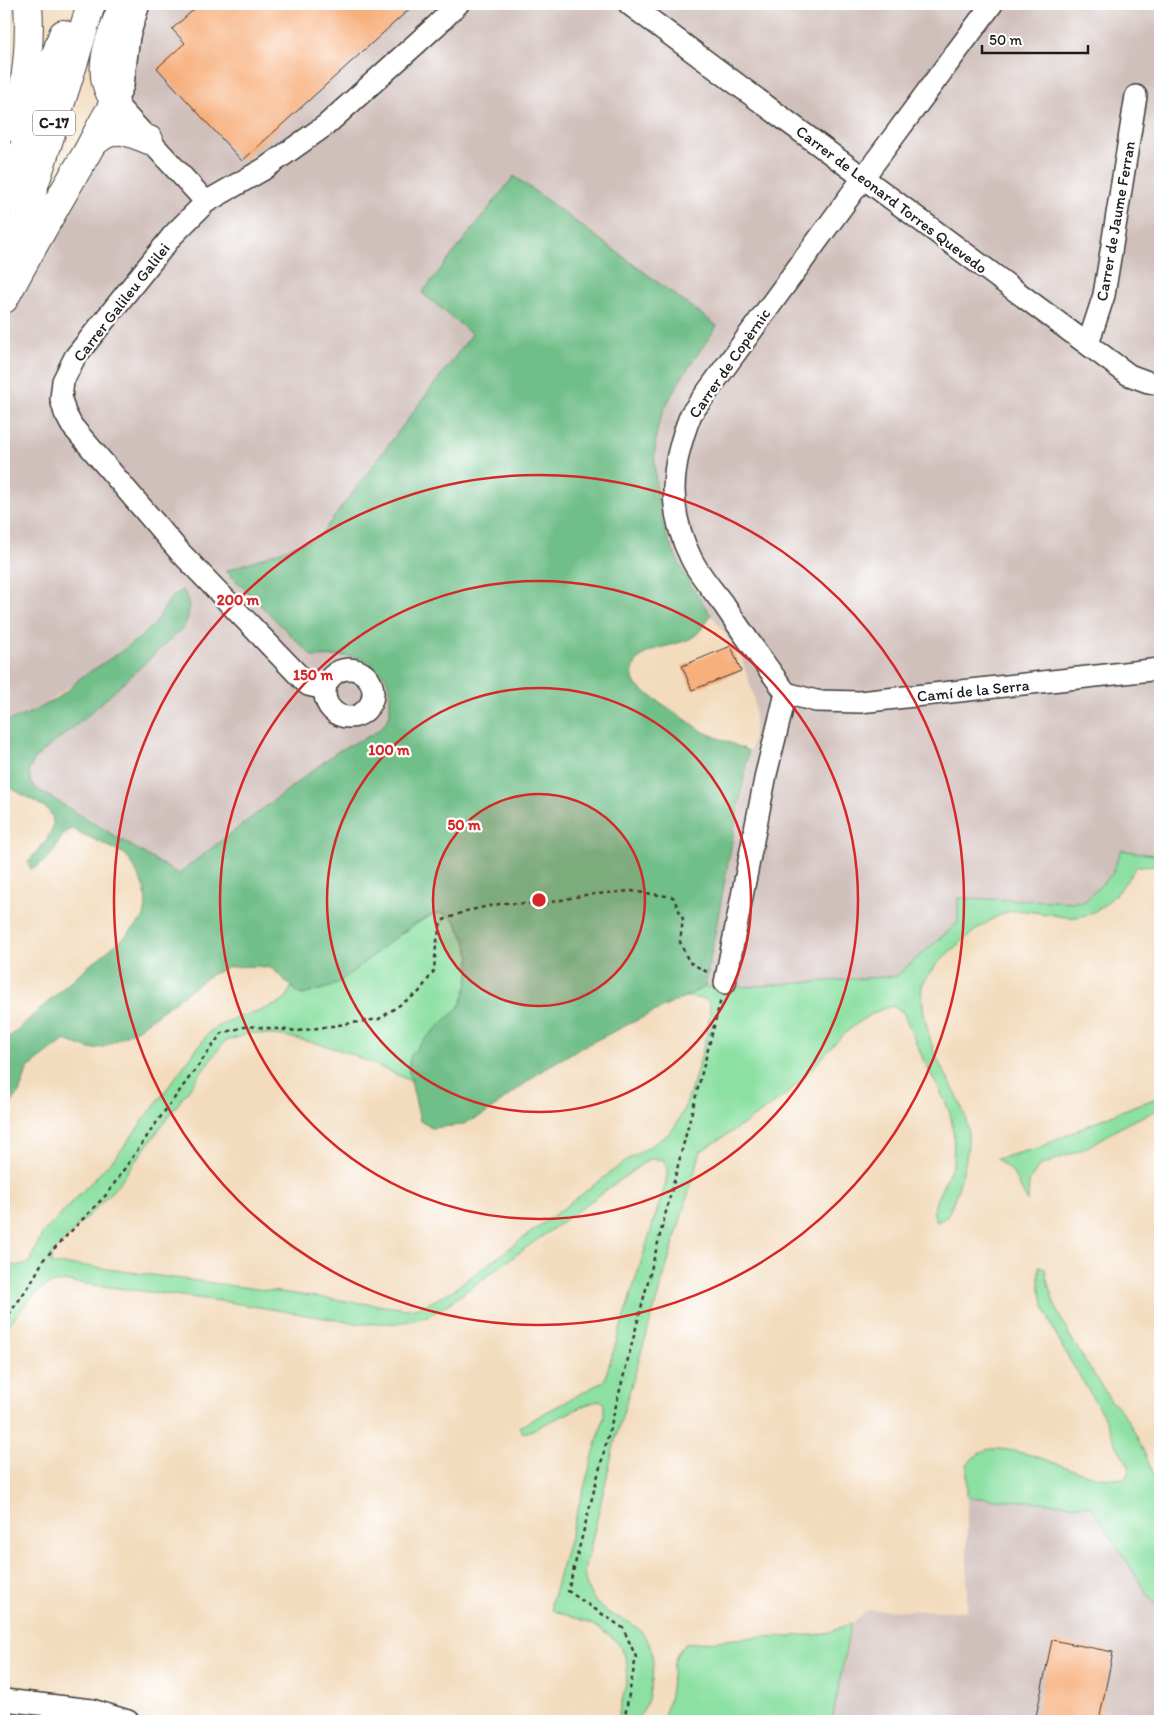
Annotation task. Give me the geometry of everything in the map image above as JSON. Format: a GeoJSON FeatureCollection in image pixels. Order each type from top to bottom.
{"type":"FeatureCollection","features":[{"type":"Feature","properties":{"kind":"highway"},"geometry":{"type":"LineString","coordinates":[[4,161],[15,126],[27,75],[30,45],[28,4]]}},
{"type":"Feature","properties":{"kind":"highway","name":"C-17"},"geometry":{"type":"LineString","coordinates":[[4,200],[10,188],[72,4]]}},
{"type":"Feature","properties":{"kind":"highway","name":"C-17"},"geometry":{"type":"LineString","coordinates":[[10,254],[91,4]]}},
{"type":"Feature","properties":{"kind":"highway"},"geometry":{"type":"LineString","coordinates":[[10,254],[49,179],[109,4]]}},
{"type":"Feature","properties":{"kind":"highway"},"geometry":{"type":"LineString","coordinates":[[4,299],[92,144],[105,117],[115,103],[105,79],[104,65],[123,4]]}},
{"type":"Feature","properties":{"kind":"highway"},"geometry":{"type":"LineString","coordinates":[[92,144],[107,132],[116,130],[122,130],[150,140]]}},
{"type":"Feature","properties":{"kind":"street"},"geometry":{"type":"LineString","coordinates":[[139,4],[129,36],[123,84],[115,103],[206,202]]}},
{"type":"Feature","properties":{"kind":"street","name":"Carrer Galileu Galilei"},"geometry":{"type":"LineString","coordinates":[[325,689],[308,685],[179,551],[72,426],[65,413],[61,399],[63,381],[75,357],[173,235],[206,202],[264,169],[326,125],[458,4]]}},
{"type":"Feature","properties":{"kind":"street","name":"Carrer de Leonard Torres Quevedo"},"geometry":{"type":"LineString","coordinates":[[629,4],[1129,375],[1160,384]]}},
{"type":"Feature","properties":{"kind":"street","name":"Carrer de Copèrnic"},"geometry":{"type":"LineString","coordinates":[[786,693],[691,559],[675,512],[674,485],[676,462],[681,440],[691,414],[992,4]]}},
{"type":"Feature","properties":{"kind":"street","name":"Carrer de Jaume Ferran"},"geometry":{"type":"LineString","coordinates":[[1088,344],[1104,295],[1136,96]]}},
{"type":"Feature","properties":{"kind":"street","name":"Camí de la Serra"},"geometry":{"type":"LineString","coordinates":[[786,693],[816,701],[860,702],[1160,669]]}},
{"type":"Feature","properties":{"kind":"street"},"geometry":{"type":"LineString","coordinates":[[725,983],[766,774],[786,693]]}},
{"type":"Feature","properties":{"kind":"street"},"geometry":{"type":"LineString","coordinates":[[4,1700],[92,1710],[128,1721]]}},
{"type":"Feature","properties":{"kind":"path"},"geometry":{"type":"LineString","coordinates":[[4,1321],[31,1282],[44,1259],[107,1194],[222,1033],[248,1026],[298,1031],[379,1019],[419,992],[434,971],[436,946],[442,921],[466,911],[504,903],[542,904],[585,895],[631,891],[673,898],[683,919],[680,942],[689,962],[725,983],[568,1591],[624,1628],[636,1657],[624,1721]]}},
{"type":"Feature","properties":{"kind":"shaded area"},"geometry":{"type":"Polygon","coordinates":[[[132,4],[1160,4],[1160,856],[1121,851],[1112,874],[1084,902],[959,898],[958,923],[896,976],[745,987],[705,987],[753,738],[755,723],[754,697],[741,657],[706,607],[670,545],[665,530],[657,487],[655,446],[660,420],[672,394],[717,326],[422,293],[472,334],[319,537],[227,571],[313,657],[352,656],[364,659],[386,677],[390,689],[390,714],[384,725],[373,734],[338,751],[178,874],[37,789],[31,784],[30,778],[31,765],[35,758],[85,718],[182,629],[188,617],[177,592],[155,622],[131,643],[43,706],[4,721],[4,319],[91,157],[132,4]]]}},
{"type":"Feature","properties":{"kind":"shaded area"},"geometry":{"type":"Polygon","coordinates":[[[967,1497],[1091,1506],[1160,1613],[1160,1721],[832,1721],[852,1623],[868,1610],[967,1611],[967,1497]]]}},
{"type":"Feature","properties":{"kind":"green space"},"geometry":{"type":"Polygon","coordinates":[[[514,176],[717,326],[665,407],[660,420],[655,448],[658,502],[666,534],[685,573],[711,615],[696,635],[686,641],[650,651],[637,662],[633,670],[634,680],[639,688],[704,732],[749,751],[705,987],[580,1048],[544,1069],[485,1114],[461,1125],[432,1128],[420,1121],[408,1068],[411,1055],[420,1044],[459,1007],[468,982],[470,956],[467,943],[455,920],[443,913],[431,915],[408,928],[342,980],[330,987],[302,995],[271,968],[257,966],[229,967],[206,978],[138,1029],[103,1047],[90,1049],[65,1040],[28,1068],[19,1093],[11,1104],[4,1109],[4,1042],[81,972],[125,937],[144,917],[146,905],[145,890],[133,865],[125,854],[72,829],[62,836],[47,859],[31,869],[28,863],[48,837],[53,823],[51,815],[46,808],[4,784],[4,721],[23,716],[56,699],[79,679],[146,632],[158,620],[174,595],[183,590],[189,610],[187,620],[182,629],[85,718],[35,758],[29,771],[31,784],[37,789],[178,874],[338,751],[373,734],[384,725],[390,714],[390,689],[386,677],[364,659],[352,656],[313,657],[226,571],[319,537],[472,334],[422,293],[514,176]]]}},
{"type":"Feature","properties":{"kind":"green space"},"geometry":{"type":"Polygon","coordinates":[[[1121,850],[1160,856],[1160,865],[1137,866],[1107,903],[1082,916],[1065,917],[1020,910],[1011,911],[993,919],[972,933],[937,964],[922,986],[924,1011],[931,1042],[939,1063],[965,1115],[968,1133],[965,1165],[947,1217],[937,1222],[933,1211],[953,1164],[954,1138],[950,1113],[923,1059],[903,1012],[892,1006],[876,1012],[861,1021],[836,1042],[790,1091],[701,1151],[616,1437],[584,1571],[586,1585],[598,1604],[609,1613],[637,1628],[643,1634],[650,1647],[653,1671],[650,1692],[647,1702],[636,1721],[617,1721],[625,1690],[627,1664],[624,1653],[617,1642],[589,1623],[552,1610],[551,1604],[604,1417],[604,1404],[600,1400],[583,1406],[528,1432],[522,1432],[519,1427],[604,1381],[666,1182],[667,1170],[662,1159],[650,1159],[645,1162],[444,1307],[428,1316],[410,1321],[361,1324],[228,1302],[63,1281],[53,1283],[36,1293],[4,1330],[4,1261],[15,1266],[29,1263],[42,1234],[119,1153],[210,1031],[234,1018],[249,1015],[280,1003],[286,999],[291,987],[302,995],[336,983],[393,940],[423,920],[436,914],[445,914],[452,918],[465,940],[470,971],[466,992],[459,1006],[426,1039],[413,1057],[410,1068],[411,1081],[351,1054],[324,1045],[284,1036],[250,1033],[224,1042],[117,1186],[53,1252],[51,1264],[85,1266],[407,1309],[425,1305],[453,1290],[623,1163],[663,1138],[673,1129],[692,1087],[710,1014],[710,1003],[705,999],[685,997],[705,987],[745,987],[896,976],[958,923],[958,898],[1084,902],[1112,874],[1121,850]]]}},
{"type":"Feature","properties":{"kind":"green space"},"geometry":{"type":"Polygon","coordinates":[[[1160,1097],[1160,1109],[1128,1123],[1084,1149],[1039,1166],[1029,1182],[1028,1202],[1012,1171],[996,1159],[1038,1148],[1118,1112],[1160,1097]]]}},
{"type":"Feature","properties":{"kind":"green space"},"geometry":{"type":"Polygon","coordinates":[[[1039,1266],[1045,1268],[1055,1304],[1071,1338],[1111,1401],[1119,1408],[1132,1427],[1157,1481],[1160,1480],[1160,1613],[1091,1506],[967,1497],[967,1464],[978,1454],[989,1449],[1003,1449],[1027,1454],[1082,1473],[1111,1479],[1125,1479],[1130,1469],[1098,1407],[1053,1328],[1044,1307],[1039,1266]]]}},
{"type":"Feature","properties":{"kind":"green space"},"geometry":{"type":"Polygon","coordinates":[[[851,1623],[832,1721],[662,1721],[670,1695],[675,1660],[677,1654],[686,1644],[755,1637],[815,1635],[830,1632],[851,1623]]]}},
{"type":"Feature","properties":{"kind":"building"},"geometry":{"type":"Polygon","coordinates":[[[200,4],[415,4],[242,161],[157,68],[185,43],[172,29],[200,4]]]}},
{"type":"Feature","properties":{"kind":"building"},"geometry":{"type":"Polygon","coordinates":[[[731,646],[741,671],[692,690],[682,666],[731,646]]]}},
{"type":"Feature","properties":{"kind":"building"},"geometry":{"type":"Polygon","coordinates":[[[1052,1640],[1113,1652],[1099,1721],[1035,1721],[1052,1640]]]}}]}
